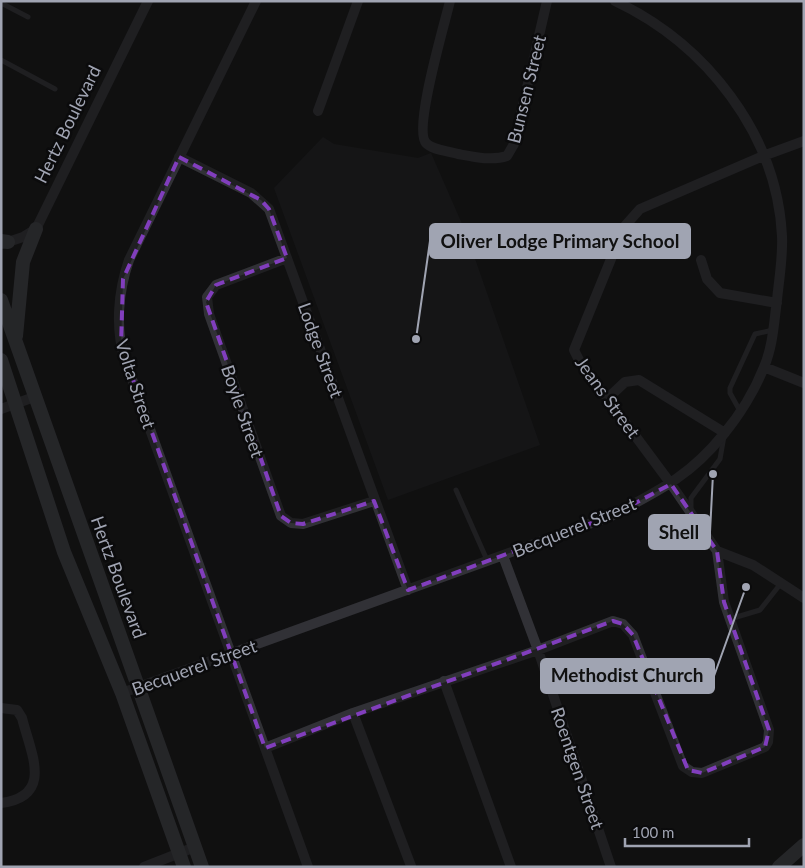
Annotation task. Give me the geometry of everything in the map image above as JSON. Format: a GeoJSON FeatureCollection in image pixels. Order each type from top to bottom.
{"type":"FeatureCollection","features":[{"type":"Feature","properties":{"kind":"street","name":"Hertz Boulevard"},"geometry":{"type":"LineString","coordinates":[[36,229],[148,1]]}},
{"type":"Feature","properties":{"kind":"street","name":"Volta Street"},"geometry":{"type":"LineString","coordinates":[[256,1],[129,260],[121,293],[119,333],[125,360],[308,867]]}},
{"type":"Feature","properties":{"kind":"street"},"geometry":{"type":"LineString","coordinates":[[318,111],[358,1]]}},
{"type":"Feature","properties":{"kind":"street","name":"Bunsen Street"},"geometry":{"type":"LineString","coordinates":[[450,1],[430,77],[422,136],[428,145],[444,150],[490,158],[507,156],[514,144],[547,1]]}},
{"type":"Feature","properties":{"kind":"street","name":"Becquerel Street"},"geometry":{"type":"LineString","coordinates":[[122,693],[611,516],[684,475],[725,434],[740,412],[764,366],[774,330],[782,236],[773,182],[763,156],[738,106],[702,61],[658,24],[615,1]]}},
{"type":"Feature","properties":{"kind":"street"},"geometry":{"type":"LineString","coordinates":[[763,156],[804,140]]}},
{"type":"Feature","properties":{"kind":"street","name":"Jeans Street"},"geometry":{"type":"LineString","coordinates":[[717,551],[574,350],[624,227],[640,209],[763,156]]}},
{"type":"Feature","properties":{"kind":"street","name":"Lodge Street"},"geometry":{"type":"LineString","coordinates":[[179,157],[251,192],[269,209],[408,590]]}},
{"type":"Feature","properties":{"kind":"street"},"geometry":{"type":"LineString","coordinates":[[4,242],[36,229]]}},
{"type":"Feature","properties":{"kind":"street"},"geometry":{"type":"LineString","coordinates":[[16,339],[23,262],[36,229]]}},
{"type":"Feature","properties":{"kind":"street","name":"Boyle Street"},"geometry":{"type":"LineString","coordinates":[[287,258],[216,285],[207,297],[209,314],[257,452],[281,516],[291,523],[303,524],[374,500]]}},
{"type":"Feature","properties":{"kind":"street"},"geometry":{"type":"LineString","coordinates":[[701,260],[707,279],[720,293],[776,303]]}},
{"type":"Feature","properties":{"kind":"street","name":"Hertz Boulevard"},"geometry":{"type":"LineString","coordinates":[[1,300],[202,867]]}},
{"type":"Feature","properties":{"kind":"street"},"geometry":{"type":"LineString","coordinates":[[1,360],[64,552],[122,693],[182,860]]}},
{"type":"Feature","properties":{"kind":"street"},"geometry":{"type":"LineString","coordinates":[[764,366],[804,383]]}},
{"type":"Feature","properties":{"kind":"street"},"geometry":{"type":"LineString","coordinates":[[608,398],[625,382],[638,380],[725,434]]}},
{"type":"Feature","properties":{"kind":"street"},"geometry":{"type":"LineString","coordinates":[[1,409],[34,397]]}},
{"type":"Feature","properties":{"kind":"street"},"geometry":{"type":"LineString","coordinates":[[266,748],[353,713],[538,650],[613,621],[624,624],[634,635],[683,766],[692,772],[702,773],[760,751],[769,736],[730,619],[721,586],[717,551],[753,565],[804,598]]}},
{"type":"Feature","properties":{"kind":"street","name":"Roentgen Street"},"geometry":{"type":"LineString","coordinates":[[502,556],[538,650],[611,867]]}},
{"type":"Feature","properties":{"kind":"street"},"geometry":{"type":"LineString","coordinates":[[444,681],[511,867]]}},
{"type":"Feature","properties":{"kind":"street"},"geometry":{"type":"LineString","coordinates":[[1,708],[16,710],[22,718],[36,778],[26,796],[17,801],[1,803]]}},
{"type":"Feature","properties":{"kind":"street"},"geometry":{"type":"LineString","coordinates":[[353,713],[411,866]]}},
{"type":"Feature","properties":{"kind":"street"},"geometry":{"type":"LineString","coordinates":[[779,867],[804,845]]}},
{"type":"Feature","properties":{"kind":"street"},"geometry":{"type":"LineString","coordinates":[[144,867],[182,860],[195,847]]}},
{"type":"Feature","properties":{"kind":"lane"},"geometry":{"type":"LineString","coordinates":[[1,3],[28,17]]}},
{"type":"Feature","properties":{"kind":"lane"},"geometry":{"type":"LineString","coordinates":[[1,60],[55,89]]}},
{"type":"Feature","properties":{"kind":"lane"},"geometry":{"type":"LineString","coordinates":[[740,412],[731,396],[730,388],[755,334],[774,330]]}},
{"type":"Feature","properties":{"kind":"lane"},"geometry":{"type":"LineString","coordinates":[[690,513],[691,498],[720,460],[725,434]]}},
{"type":"Feature","properties":{"kind":"lane"},"geometry":{"type":"LineString","coordinates":[[456,490],[488,562]]}},
{"type":"Feature","properties":{"kind":"lane"},"geometry":{"type":"LineString","coordinates":[[730,619],[760,610],[782,582]]}},
{"type":"Feature","properties":{"kind":"highlighted area"},"geometry":{"type":"Polygon","coordinates":[[[179,157],[261,200],[269,209],[287,258],[216,285],[206,302],[281,516],[291,523],[303,524],[374,501],[408,590],[611,516],[671,484],[717,551],[724,602],[769,730],[765,747],[702,773],[688,770],[633,635],[623,624],[613,621],[265,748],[121,346],[123,279],[179,157]]]}},
{"type":"Feature","properties":{"kind":"shaded area"},"geometry":{"type":"Polygon","coordinates":[[[323,137],[334,144],[418,158],[431,153],[466,233],[540,445],[388,500],[274,188],[323,137]]]}},
{"type":"Feature","properties":{"kind":"place","name":"Oliver Lodge Primary School"},"geometry":{"type":"Point","coordinates":[416,339]}},
{"type":"Feature","properties":{"kind":"place","name":"Shell"},"geometry":{"type":"Point","coordinates":[713,474]}},
{"type":"Feature","properties":{"kind":"place","name":"Methodist Church"},"geometry":{"type":"Point","coordinates":[746,587]}}]}
